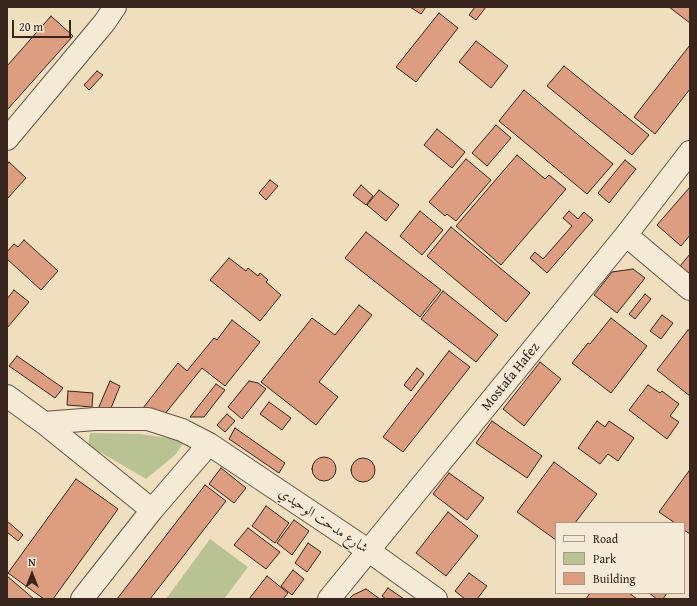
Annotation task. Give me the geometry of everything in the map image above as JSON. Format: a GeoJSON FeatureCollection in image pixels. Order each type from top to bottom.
{"type":"FeatureCollection","features":[{"type":"Feature","properties":{"kind":"street"},"geometry":{"type":"LineString","coordinates":[[7,139],[116,7]]}},
{"type":"Feature","properties":{"kind":"street","name":"Mostafa Hafez"},"geometry":{"type":"LineString","coordinates":[[329,599],[626,235],[690,152]]}},
{"type":"Feature","properties":{"kind":"street"},"geometry":{"type":"LineString","coordinates":[[626,235],[690,289]]}},
{"type":"Feature","properties":{"kind":"street"},"geometry":{"type":"LineString","coordinates":[[7,396],[44,423],[152,510]]}},
{"type":"Feature","properties":{"kind":"street","name":"شارع مدحت الوحيدي"},"geometry":{"type":"LineString","coordinates":[[44,423],[95,419],[148,419],[182,430],[209,444],[369,551],[436,599]]}},
{"type":"Feature","properties":{"kind":"street"},"geometry":{"type":"LineString","coordinates":[[82,599],[152,510],[209,444]]}},
{"type":"Feature","properties":{"kind":"green space"},"geometry":{"type":"Polygon","coordinates":[[[90,433],[141,434],[185,441],[175,455],[146,479],[88,445],[90,433]]]}},
{"type":"Feature","properties":{"kind":"green space"},"geometry":{"type":"Polygon","coordinates":[[[210,539],[248,567],[224,599],[166,599],[210,539]]]}},
{"type":"Feature","properties":{"kind":"building"},"geometry":{"type":"Polygon","coordinates":[[[410,7],[426,7],[421,14],[410,7]]]}},
{"type":"Feature","properties":{"kind":"building"},"geometry":{"type":"Polygon","coordinates":[[[475,7],[486,7],[476,20],[469,15],[475,7]]]}},
{"type":"Feature","properties":{"kind":"building"},"geometry":{"type":"Polygon","coordinates":[[[669,7],[690,7],[690,23],[669,7]]]}},
{"type":"Feature","properties":{"kind":"building"},"geometry":{"type":"Polygon","coordinates":[[[439,13],[458,28],[416,82],[396,67],[439,13]]]}},
{"type":"Feature","properties":{"kind":"building"},"geometry":{"type":"Polygon","coordinates":[[[51,16],[73,36],[7,110],[7,66],[51,16]]]}},
{"type":"Feature","properties":{"kind":"building"},"geometry":{"type":"Polygon","coordinates":[[[476,41],[508,66],[491,88],[459,62],[476,41]]]}},
{"type":"Feature","properties":{"kind":"building"},"geometry":{"type":"Polygon","coordinates":[[[690,45],[690,89],[655,134],[634,117],[690,45]]]}},
{"type":"Feature","properties":{"kind":"building"},"geometry":{"type":"Polygon","coordinates":[[[564,66],[649,135],[632,155],[547,86],[564,66]]]}},
{"type":"Feature","properties":{"kind":"building"},"geometry":{"type":"Polygon","coordinates":[[[97,71],[103,75],[89,90],[84,85],[97,71]]]}},
{"type":"Feature","properties":{"kind":"building"},"geometry":{"type":"Polygon","coordinates":[[[524,90],[613,164],[587,194],[499,121],[524,90]]]}},
{"type":"Feature","properties":{"kind":"building"},"geometry":{"type":"Polygon","coordinates":[[[496,125],[511,138],[487,166],[472,153],[496,125]]]}},
{"type":"Feature","properties":{"kind":"building"},"geometry":{"type":"Polygon","coordinates":[[[437,129],[465,152],[452,168],[424,145],[437,129]]]}},
{"type":"Feature","properties":{"kind":"building"},"geometry":{"type":"Polygon","coordinates":[[[517,155],[545,179],[549,175],[566,189],[501,265],[456,226],[517,155]]]}},
{"type":"Feature","properties":{"kind":"building"},"geometry":{"type":"Polygon","coordinates":[[[466,159],[491,180],[456,221],[447,214],[445,216],[429,202],[466,159]]]}},
{"type":"Feature","properties":{"kind":"building"},"geometry":{"type":"Polygon","coordinates":[[[625,160],[636,169],[609,203],[598,193],[625,160]]]}},
{"type":"Feature","properties":{"kind":"building"},"geometry":{"type":"Polygon","coordinates":[[[9,162],[26,178],[7,199],[7,165],[9,162]]]}},
{"type":"Feature","properties":{"kind":"building"},"geometry":{"type":"Polygon","coordinates":[[[270,180],[278,186],[266,200],[259,193],[270,180]]]}},
{"type":"Feature","properties":{"kind":"building"},"geometry":{"type":"Polygon","coordinates":[[[361,185],[373,196],[366,205],[353,195],[361,185]]]}},
{"type":"Feature","properties":{"kind":"building"},"geometry":{"type":"Polygon","coordinates":[[[690,187],[690,235],[681,246],[657,225],[690,187]]]}},
{"type":"Feature","properties":{"kind":"building"},"geometry":{"type":"Polygon","coordinates":[[[379,190],[399,205],[386,221],[367,205],[379,190]]]}},
{"type":"Feature","properties":{"kind":"building"},"geometry":{"type":"Polygon","coordinates":[[[420,211],[443,230],[422,255],[400,236],[420,211]]]}},
{"type":"Feature","properties":{"kind":"building"},"geometry":{"type":"Polygon","coordinates":[[[569,211],[578,219],[584,212],[593,220],[547,273],[530,258],[535,252],[543,259],[572,226],[563,218],[569,211]]]}},
{"type":"Feature","properties":{"kind":"building"},"geometry":{"type":"Polygon","coordinates":[[[451,227],[530,293],[506,322],[427,256],[451,227]]]}},
{"type":"Feature","properties":{"kind":"building"},"geometry":{"type":"Polygon","coordinates":[[[366,232],[441,290],[420,317],[345,258],[366,232]]]}},
{"type":"Feature","properties":{"kind":"building"},"geometry":{"type":"Polygon","coordinates":[[[24,240],[58,271],[41,290],[7,259],[7,252],[14,244],[18,247],[24,240]]]}},
{"type":"Feature","properties":{"kind":"building"},"geometry":{"type":"Polygon","coordinates":[[[690,254],[690,274],[680,266],[690,254]]]}},
{"type":"Feature","properties":{"kind":"building"},"geometry":{"type":"Polygon","coordinates":[[[229,258],[246,271],[248,268],[258,276],[260,273],[268,280],[266,282],[281,295],[260,321],[210,280],[229,258]]]}},
{"type":"Feature","properties":{"kind":"building"},"geometry":{"type":"Polygon","coordinates":[[[633,269],[645,278],[617,313],[594,295],[612,272],[633,269]]]}},
{"type":"Feature","properties":{"kind":"building"},"geometry":{"type":"Polygon","coordinates":[[[14,290],[29,302],[7,328],[7,299],[14,290]]]}},
{"type":"Feature","properties":{"kind":"building"},"geometry":{"type":"Polygon","coordinates":[[[443,291],[498,335],[476,362],[421,319],[443,291]]]}},
{"type":"Feature","properties":{"kind":"building"},"geometry":{"type":"Polygon","coordinates":[[[645,294],[651,299],[635,319],[629,314],[645,294]]]}},
{"type":"Feature","properties":{"kind":"building"},"geometry":{"type":"Polygon","coordinates":[[[359,305],[372,315],[319,382],[338,397],[316,425],[261,382],[312,318],[335,335],[359,305]]]}},
{"type":"Feature","properties":{"kind":"building"},"geometry":{"type":"Polygon","coordinates":[[[662,315],[673,323],[661,339],[650,331],[662,315]]]}},
{"type":"Feature","properties":{"kind":"building"},"geometry":{"type":"Polygon","coordinates":[[[611,318],[647,346],[611,393],[572,363],[611,318]]]}},
{"type":"Feature","properties":{"kind":"building"},"geometry":{"type":"Polygon","coordinates":[[[232,320],[260,342],[225,386],[202,368],[164,415],[140,412],[178,363],[187,371],[214,338],[217,340],[232,320]]]}},
{"type":"Feature","properties":{"kind":"building"},"geometry":{"type":"Polygon","coordinates":[[[688,330],[690,331],[690,396],[657,370],[688,330]]]}},
{"type":"Feature","properties":{"kind":"building"},"geometry":{"type":"Polygon","coordinates":[[[449,351],[470,367],[403,452],[383,437],[449,351]]]}},
{"type":"Feature","properties":{"kind":"building"},"geometry":{"type":"Polygon","coordinates":[[[17,356],[63,388],[55,398],[9,366],[17,356]]]}},
{"type":"Feature","properties":{"kind":"building"},"geometry":{"type":"Polygon","coordinates":[[[540,362],[561,379],[524,426],[503,409],[540,362]]]}},
{"type":"Feature","properties":{"kind":"building"},"geometry":{"type":"Polygon","coordinates":[[[417,368],[424,374],[411,391],[404,385],[417,368]]]}},
{"type":"Feature","properties":{"kind":"building"},"geometry":{"type":"Polygon","coordinates":[[[110,381],[120,386],[109,413],[98,409],[110,381]]]}},
{"type":"Feature","properties":{"kind":"building"},"geometry":{"type":"Polygon","coordinates":[[[249,381],[258,383],[266,389],[242,419],[228,407],[249,381]]]}},
{"type":"Feature","properties":{"kind":"building"},"geometry":{"type":"Polygon","coordinates":[[[216,384],[225,390],[204,417],[190,417],[216,384]]]}},
{"type":"Feature","properties":{"kind":"building"},"geometry":{"type":"Polygon","coordinates":[[[648,385],[660,393],[662,391],[679,404],[670,416],[679,422],[667,439],[629,410],[648,385]]]}},
{"type":"Feature","properties":{"kind":"building"},"geometry":{"type":"Polygon","coordinates":[[[68,391],[93,393],[92,407],[67,405],[68,391]]]}},
{"type":"Feature","properties":{"kind":"building"},"geometry":{"type":"Polygon","coordinates":[[[269,402],[291,418],[282,430],[260,414],[269,402]]]}},
{"type":"Feature","properties":{"kind":"building"},"geometry":{"type":"Polygon","coordinates":[[[227,414],[235,421],[225,432],[217,425],[227,414]]]}},
{"type":"Feature","properties":{"kind":"building"},"geometry":{"type":"Polygon","coordinates":[[[492,421],[542,456],[527,478],[476,443],[492,421]]]}},
{"type":"Feature","properties":{"kind":"building"},"geometry":{"type":"Polygon","coordinates":[[[597,421],[605,427],[609,421],[634,438],[618,461],[608,454],[600,464],[578,448],[597,421]]]}},
{"type":"Feature","properties":{"kind":"building"},"geometry":{"type":"Polygon","coordinates":[[[235,428],[285,463],[279,473],[229,439],[235,428]]]}},
{"type":"Feature","properties":{"kind":"building"},"geometry":{"type":"Polygon","coordinates":[[[324,457],[333,460],[336,469],[333,478],[324,481],[315,478],[312,469],[315,460],[324,457]]]}},
{"type":"Feature","properties":{"kind":"building"},"geometry":{"type":"Polygon","coordinates":[[[363,458],[372,461],[375,470],[372,479],[363,482],[354,479],[351,470],[354,461],[363,458]]]}},
{"type":"Feature","properties":{"kind":"building"},"geometry":{"type":"Polygon","coordinates":[[[554,462],[597,494],[576,522],[555,522],[555,539],[517,512],[554,462]]]}},
{"type":"Feature","properties":{"kind":"building"},"geometry":{"type":"Polygon","coordinates":[[[221,468],[246,488],[234,503],[209,484],[221,468]]]}},
{"type":"Feature","properties":{"kind":"building"},"geometry":{"type":"Polygon","coordinates":[[[689,471],[690,534],[685,531],[685,522],[674,522],[659,512],[689,471]]]}},
{"type":"Feature","properties":{"kind":"building"},"geometry":{"type":"Polygon","coordinates":[[[449,473],[484,498],[467,520],[433,494],[449,473]]]}},
{"type":"Feature","properties":{"kind":"building"},"geometry":{"type":"Polygon","coordinates":[[[76,479],[118,509],[53,599],[44,599],[8,573],[76,479]]]}},
{"type":"Feature","properties":{"kind":"building"},"geometry":{"type":"Polygon","coordinates":[[[205,485],[226,501],[150,599],[117,599],[205,485]]]}},
{"type":"Feature","properties":{"kind":"building"},"geometry":{"type":"Polygon","coordinates":[[[266,506],[289,523],[275,543],[252,526],[266,506]]]}},
{"type":"Feature","properties":{"kind":"building"},"geometry":{"type":"Polygon","coordinates":[[[448,512],[478,536],[446,576],[416,553],[448,512]]]}},
{"type":"Feature","properties":{"kind":"building"},"geometry":{"type":"Polygon","coordinates":[[[294,520],[309,531],[292,555],[277,543],[294,520]]]}},
{"type":"Feature","properties":{"kind":"building"},"geometry":{"type":"Polygon","coordinates":[[[7,521],[23,535],[18,541],[7,532],[7,521]]]}},
{"type":"Feature","properties":{"kind":"building"},"geometry":{"type":"Polygon","coordinates":[[[248,528],[280,552],[266,569],[234,545],[248,528]]]}},
{"type":"Feature","properties":{"kind":"building"},"geometry":{"type":"Polygon","coordinates":[[[308,543],[321,552],[307,572],[295,563],[308,543]]]}},
{"type":"Feature","properties":{"kind":"building"},"geometry":{"type":"Polygon","coordinates":[[[293,570],[304,579],[292,595],[281,586],[293,570]]]}},
{"type":"Feature","properties":{"kind":"building"},"geometry":{"type":"Polygon","coordinates":[[[469,573],[487,586],[477,599],[465,599],[455,591],[469,573]]]}},
{"type":"Feature","properties":{"kind":"building"},"geometry":{"type":"Polygon","coordinates":[[[7,576],[34,599],[7,599],[7,576]]]}},
{"type":"Feature","properties":{"kind":"building"},"geometry":{"type":"Polygon","coordinates":[[[267,576],[288,593],[283,599],[249,599],[267,576]]]}},
{"type":"Feature","properties":{"kind":"building"},"geometry":{"type":"Polygon","coordinates":[[[388,588],[404,599],[386,599],[382,596],[388,588]]]}},
{"type":"Feature","properties":{"kind":"building"},"geometry":{"type":"Polygon","coordinates":[[[366,589],[380,599],[349,599],[353,595],[366,589]]]}},
{"type":"Feature","properties":{"kind":"building"},"geometry":{"type":"Polygon","coordinates":[[[589,594],[630,594],[637,599],[586,599],[589,594]]]}},
{"type":"Feature","properties":{"kind":"building"},"geometry":{"type":"Polygon","coordinates":[[[650,594],[666,594],[663,599],[657,599],[650,594]]]}}]}
